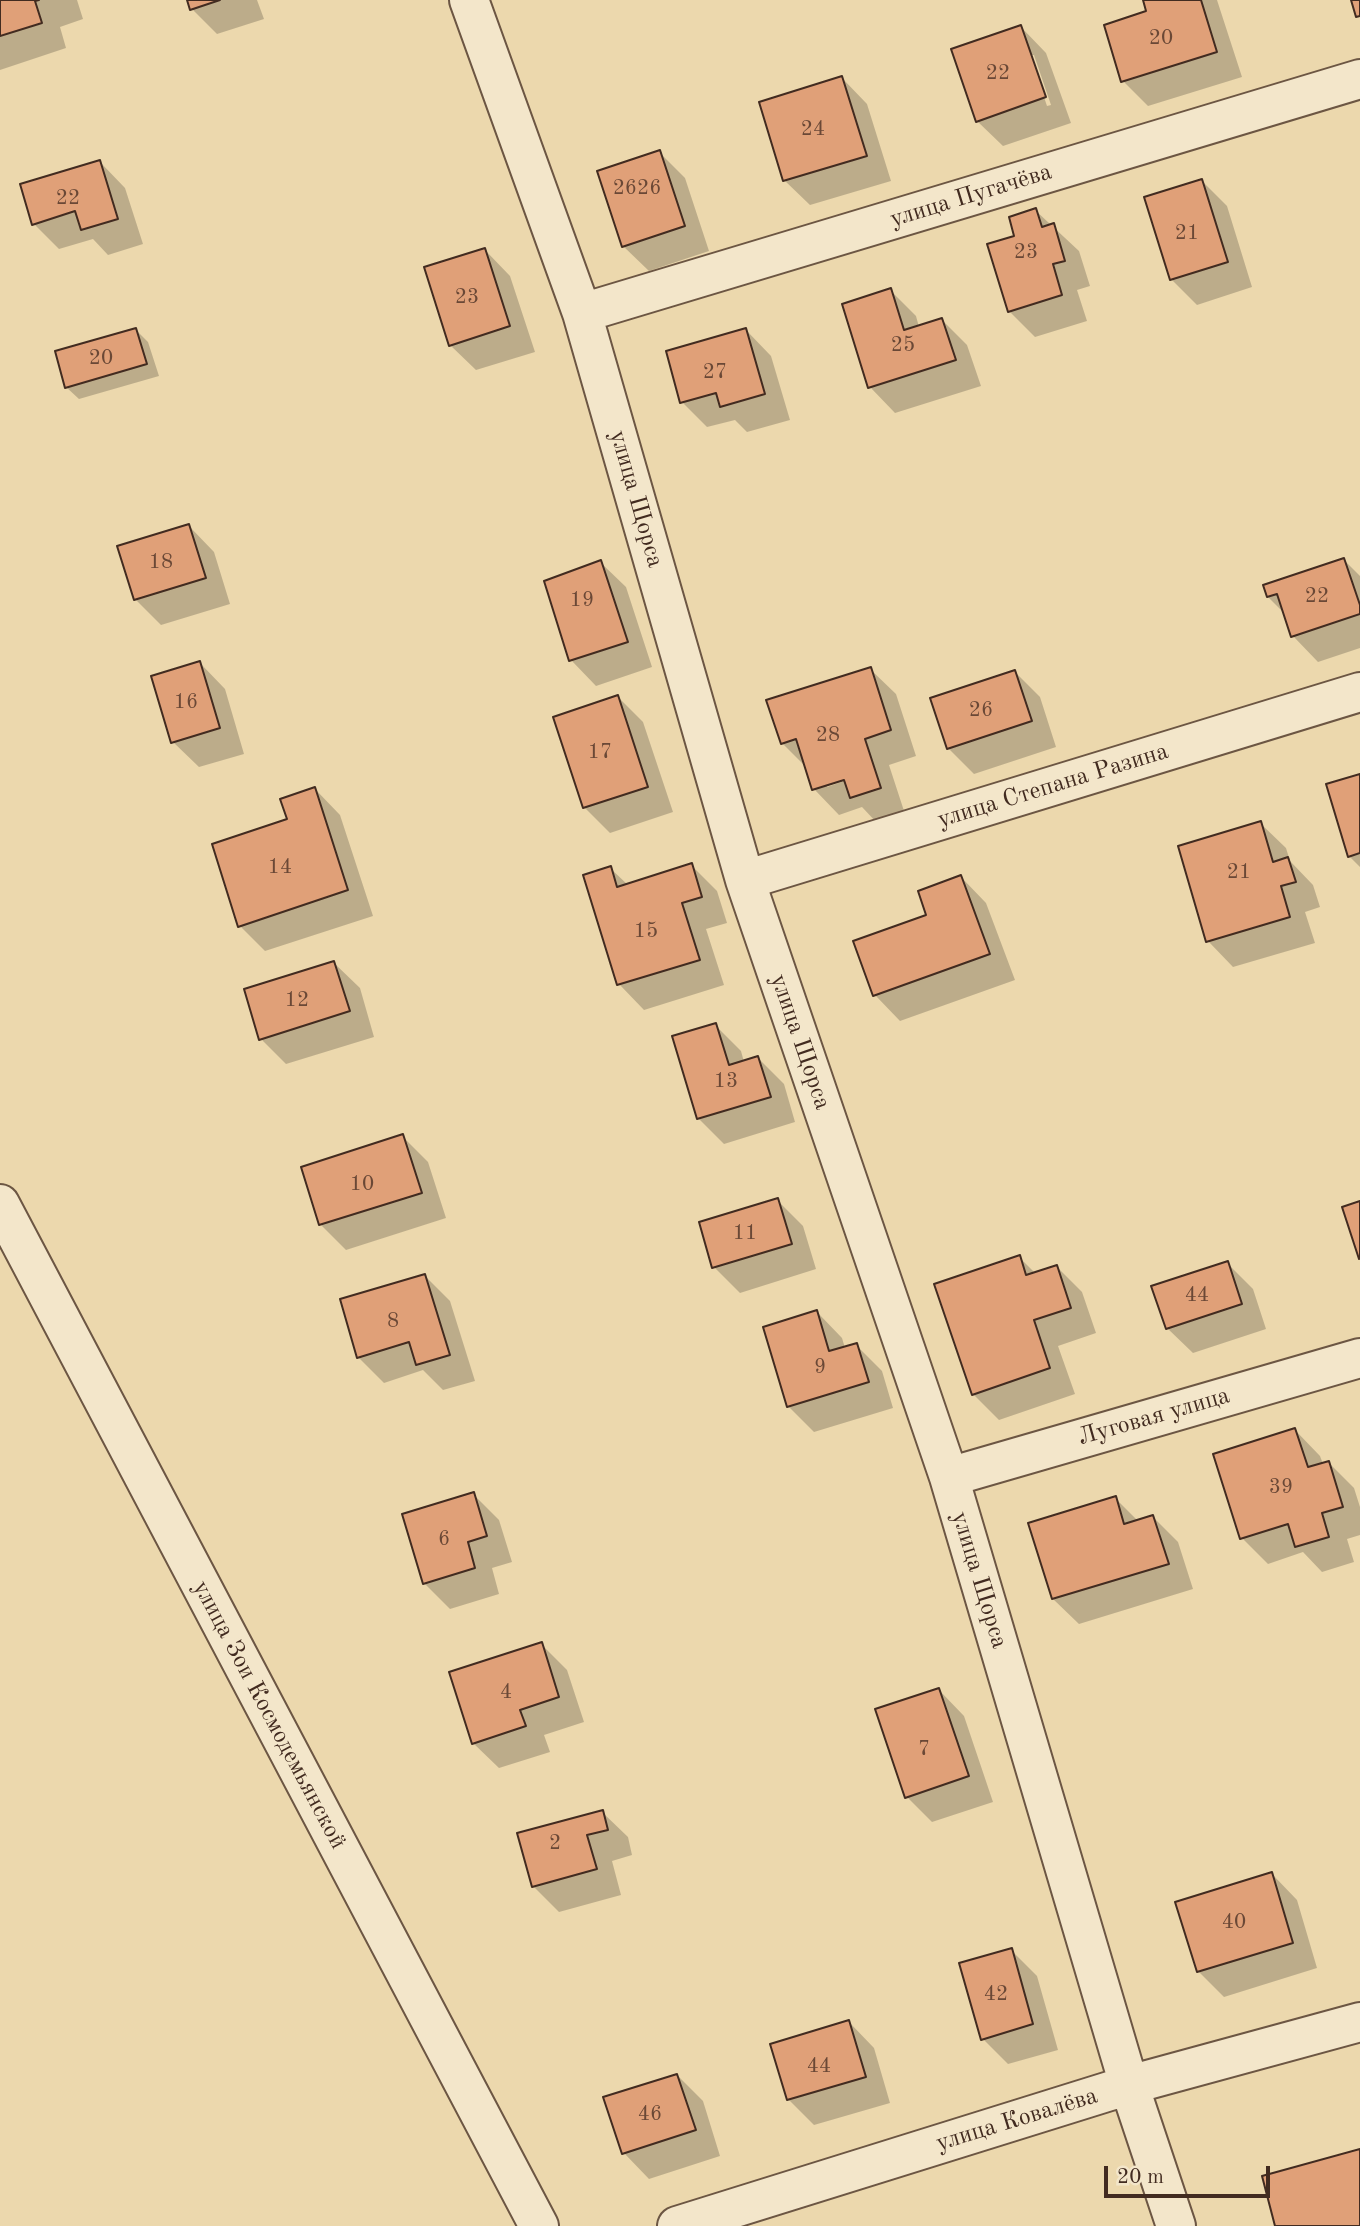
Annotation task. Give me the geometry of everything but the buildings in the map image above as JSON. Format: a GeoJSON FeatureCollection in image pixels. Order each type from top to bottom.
{"type":"FeatureCollection","features":[{"type":"Feature","properties":{"kind":"street","name":"улица Щорса"},"geometry":{"type":"LineString","coordinates":[[469,0],[582,313],[745,880],[949,1477],[1129,2085],[1176,2226]]}},
{"type":"Feature","properties":{"kind":"street","name":"улица Пугачёва"},"geometry":{"type":"LineString","coordinates":[[582,313],[1360,79]]}},
{"type":"Feature","properties":{"kind":"street","name":"улица Степана Разина"},"geometry":{"type":"LineString","coordinates":[[745,880],[1360,692]]}},
{"type":"Feature","properties":{"kind":"street","name":"улица Зои Космодемьянской"},"geometry":{"type":"LineString","coordinates":[[0,1204],[539,2226]]}},
{"type":"Feature","properties":{"kind":"street","name":"Луговая улица"},"geometry":{"type":"LineString","coordinates":[[949,1477],[1360,1358]]}},
{"type":"Feature","properties":{"kind":"street","name":"улица Ковалёва"},"geometry":{"type":"LineString","coordinates":[[677,2226],[1129,2085],[1360,2022]]}}]}
